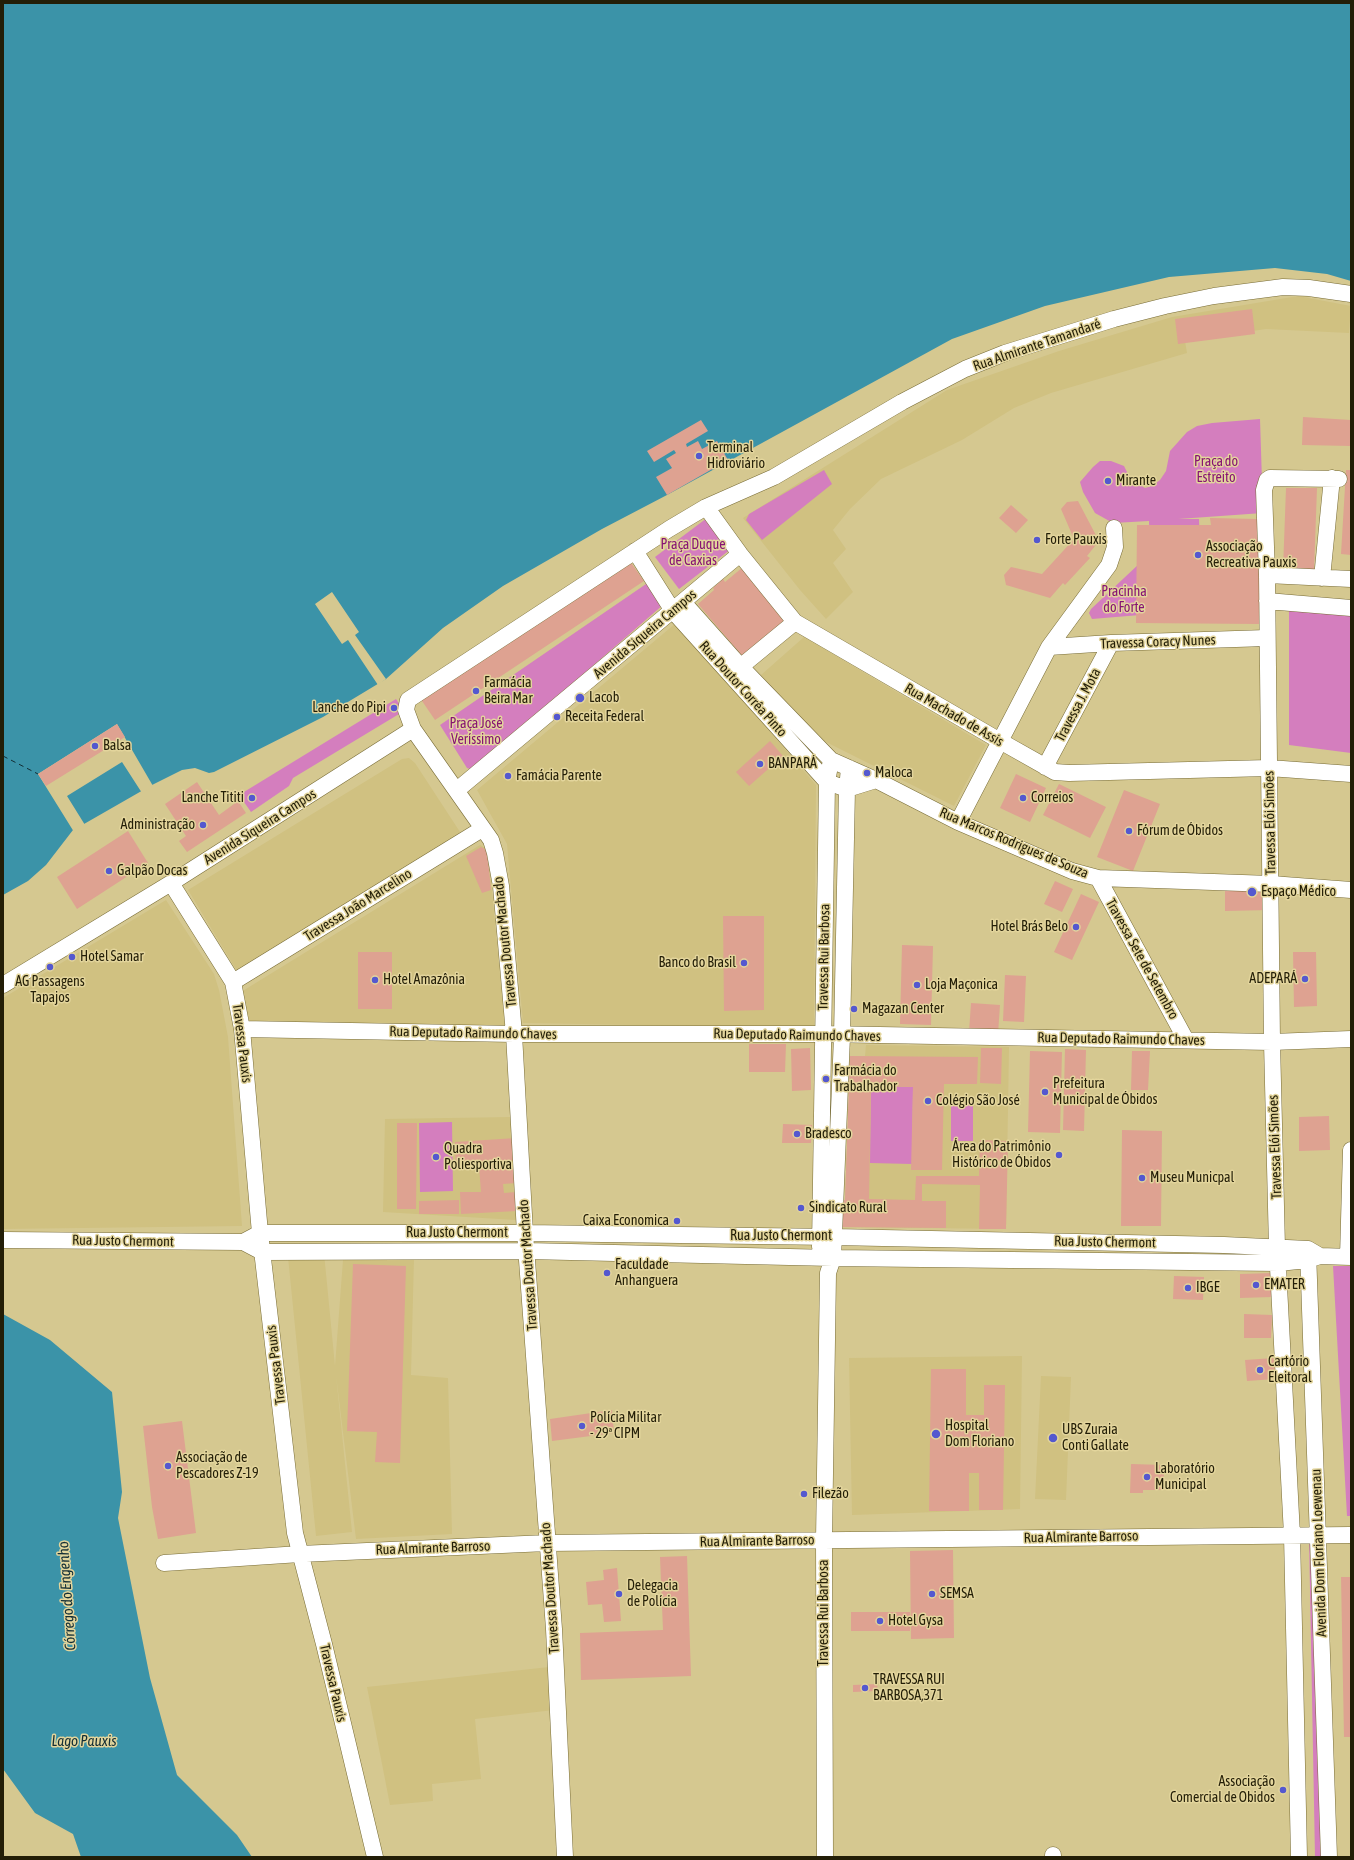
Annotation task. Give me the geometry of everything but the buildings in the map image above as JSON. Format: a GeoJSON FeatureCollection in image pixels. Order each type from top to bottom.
{"type":"FeatureCollection","features":[{"type":"Feature","properties":{"kind":"street","name":"Rua Almirante Tamandaré"},"geometry":{"type":"LineString","coordinates":[[706,507],[774,477],[965,369],[1026,346],[1114,319],[1214,296],[1283,287],[1309,288],[1351,294]]}},
{"type":"Feature","properties":{"kind":"street","name":"Travessa Elói Simões"},"geometry":{"type":"LineString","coordinates":[[1278,1255],[1272,1042],[1267,575],[1264,490],[1267,480],[1270,478],[1336,479],[1322,578]]}},
{"type":"Feature","properties":{"kind":"street"},"geometry":{"type":"LineString","coordinates":[[635,551],[706,507]]}},
{"type":"Feature","properties":{"kind":"street","name":"Rua Machado de Assis"},"geometry":{"type":"LineString","coordinates":[[706,507],[740,554],[795,622],[1045,767],[1062,773],[1269,768],[1351,774]]}},
{"type":"Feature","properties":{"kind":"street"},"geometry":{"type":"LineString","coordinates":[[958,822],[1049,647],[1109,565],[1115,547],[1114,528]]}},
{"type":"Feature","properties":{"kind":"street","name":"Rua Doutor Corrêa Pinto"},"geometry":{"type":"LineString","coordinates":[[635,551],[678,606],[735,671],[827,782],[846,789]]}},
{"type":"Feature","properties":{"kind":"street","name":"Travessa Doutor Machado"},"geometry":{"type":"LineString","coordinates":[[565,1857],[554,1629],[525,1233],[514,1034],[502,886],[493,846],[413,729],[406,710],[408,700],[635,551]]}},
{"type":"Feature","properties":{"kind":"street","name":"Avenida Siqueira Campos"},"geometry":{"type":"LineString","coordinates":[[456,790],[740,554]]}},
{"type":"Feature","properties":{"kind":"street"},"geometry":{"type":"LineString","coordinates":[[1267,575],[1351,579]]}},
{"type":"Feature","properties":{"kind":"street"},"geometry":{"type":"LineString","coordinates":[[1267,601],[1351,608]]}},
{"type":"Feature","properties":{"kind":"street"},"geometry":{"type":"LineString","coordinates":[[735,671],[795,622]]}},
{"type":"Feature","properties":{"kind":"street","name":"Travessa Coracy Nunes"},"geometry":{"type":"LineString","coordinates":[[1049,647],[1111,643],[1267,638]]}},
{"type":"Feature","properties":{"kind":"street","name":"Travessa J. Mota"},"geometry":{"type":"LineString","coordinates":[[1045,767],[1111,643]]}},
{"type":"Feature","properties":{"kind":"street","name":"Rua Doutor Corrêa Pinto"},"geometry":{"type":"LineString","coordinates":[[735,671],[831,760]]}},
{"type":"Feature","properties":{"kind":"street","name":"Avenida Siqueira Campos"},"geometry":{"type":"LineString","coordinates":[[3,985],[171,883],[413,729]]}},
{"type":"Feature","properties":{"kind":"street","name":"Rua Marcos Rodrigues de Souza"},"geometry":{"type":"LineString","coordinates":[[831,760],[876,780],[958,822],[1072,871],[1098,878],[1271,884],[1351,890]]}},
{"type":"Feature","properties":{"kind":"street","name":"Travessa Rui Barbosa"},"geometry":{"type":"LineString","coordinates":[[825,1857],[824,1540],[827,1237],[823,1034],[827,782],[831,760]]}},
{"type":"Feature","properties":{"kind":"street","name":"Travessa Rui Barbosa"},"geometry":{"type":"LineString","coordinates":[[827,1237],[842,1036],[847,811],[846,789],[849,768]]}},
{"type":"Feature","properties":{"kind":"street"},"geometry":{"type":"LineString","coordinates":[[846,789],[876,780]]}},
{"type":"Feature","properties":{"kind":"street","name":"Travessa João Marcelino"},"geometry":{"type":"LineString","coordinates":[[233,982],[482,828]]}},
{"type":"Feature","properties":{"kind":"street","name":"Travessa Sete de Setembro"},"geometry":{"type":"LineString","coordinates":[[1098,878],[1186,1040]]}},
{"type":"Feature","properties":{"kind":"street","name":"Travessa Pauxis"},"geometry":{"type":"LineString","coordinates":[[171,883],[233,982],[242,1029],[260,1233],[295,1533],[324,1644],[375,1857]]}},
{"type":"Feature","properties":{"kind":"street","name":"Rua Deputado Raimundo Chaves"},"geometry":{"type":"LineString","coordinates":[[242,1029],[514,1034],[823,1034],[842,1036],[1272,1042],[1351,1039]]}},
{"type":"Feature","properties":{"kind":"street"},"geometry":{"type":"LineString","coordinates":[[1349,1257],[1351,1150]]}},
{"type":"Feature","properties":{"kind":"street","name":"Rua Justo Chermont"},"geometry":{"type":"LineString","coordinates":[[244,1242],[260,1233],[525,1233],[1224,1245],[1278,1255]]}},
{"type":"Feature","properties":{"kind":"street","name":"Rua Justo Chermont"},"geometry":{"type":"LineString","coordinates":[[3,1240],[244,1242],[262,1252],[527,1251],[827,1263],[1278,1255],[1349,1257]]}},
{"type":"Feature","properties":{"kind":"street","name":"Avenida Dom Floriano Loewenau"},"geometry":{"type":"LineString","coordinates":[[1278,1255],[1292,1535],[1300,1857]]}},
{"type":"Feature","properties":{"kind":"street","name":"Avenida Dom Floriano Loewenau"},"geometry":{"type":"LineString","coordinates":[[1312,1255],[1329,1857]]}},
{"type":"Feature","properties":{"kind":"street","name":"Rua Almirante Barroso"},"geometry":{"type":"LineString","coordinates":[[164,1563],[300,1554],[547,1543],[1351,1535]]}},
{"type":"Feature","properties":{"kind":"shaded area"},"geometry":{"type":"Polygon","coordinates":[[[1298,296],[1351,306],[1349,333],[1266,329],[1185,341],[1187,353],[1051,393],[1014,408],[962,440],[881,479],[850,509],[833,530],[846,549],[833,563],[853,592],[826,619],[800,590],[743,518],[947,390],[1059,351],[1172,317],[1298,296]]]}},
{"type":"Feature","properties":{"kind":"shaded area"},"geometry":{"type":"Polygon","coordinates":[[[676,623],[816,785],[814,1028],[523,1023],[507,844],[477,790],[676,623]]]}},
{"type":"Feature","properties":{"kind":"shaded area"},"geometry":{"type":"Polygon","coordinates":[[[804,637],[986,745],[954,806],[822,740],[761,675],[804,637]]]}},
{"type":"Feature","properties":{"kind":"shaded area"},"geometry":{"type":"Polygon","coordinates":[[[409,758],[415,763],[462,835],[237,971],[188,890],[402,759],[409,758]]]}},
{"type":"Feature","properties":{"kind":"shaded area"},"geometry":{"type":"Polygon","coordinates":[[[480,845],[488,849],[505,1026],[250,1022],[241,992],[480,845]]]}},
{"type":"Feature","properties":{"kind":"shaded area"},"geometry":{"type":"Polygon","coordinates":[[[166,900],[214,974],[219,990],[228,1037],[242,1226],[3,1229],[3,998],[166,900]]]}},
{"type":"Feature","properties":{"kind":"shaded area","name":"Colégio São José"},"geometry":{"type":"Polygon","coordinates":[[[866,1045],[1009,1047],[1006,1229],[837,1227],[838,1200],[845,1200],[850,1056],[865,1056],[866,1045]]]}},
{"type":"Feature","properties":{"kind":"shaded area"},"geometry":{"type":"Polygon","coordinates":[[[511,1117],[516,1220],[383,1212],[385,1119],[511,1117]]]}},
{"type":"Feature","properties":{"kind":"shaded area"},"geometry":{"type":"Polygon","coordinates":[[[324,1253],[335,1366],[343,1260],[414,1258],[411,1375],[448,1378],[452,1534],[356,1539],[336,1375],[352,1532],[316,1536],[288,1257],[324,1253]]]}},
{"type":"Feature","properties":{"kind":"shaded area","name":"Hospital Dom Floriano"},"geometry":{"type":"Polygon","coordinates":[[[1022,1356],[1020,1509],[852,1515],[849,1358],[1022,1356]]]}},
{"type":"Feature","properties":{"kind":"shaded area","name":"UBS Zuraia Conti Gallate"},"geometry":{"type":"Polygon","coordinates":[[[1041,1376],[1071,1377],[1066,1500],[1035,1499],[1041,1376]]]}},
{"type":"Feature","properties":{"kind":"shaded area"},"geometry":{"type":"Polygon","coordinates":[[[549,1667],[554,1710],[475,1719],[481,1779],[432,1784],[433,1801],[390,1805],[367,1687],[549,1667]]]}},
{"type":"Feature","properties":{"kind":"green space","name":"Praça do Estreito"},"geometry":{"type":"Polygon","coordinates":[[[1260,419],[1263,513],[1178,519],[1199,519],[1200,548],[1150,550],[1149,521],[1113,523],[1095,513],[1083,492],[1080,482],[1100,461],[1111,461],[1124,466],[1131,480],[1145,488],[1152,486],[1160,480],[1166,471],[1170,451],[1187,432],[1197,426],[1212,423],[1260,419]]]}},
{"type":"Feature","properties":{"kind":"green space"},"geometry":{"type":"Polygon","coordinates":[[[824,470],[832,484],[762,540],[746,520],[749,514],[824,470]]]}},
{"type":"Feature","properties":{"kind":"green space","name":"Praça Duque de Caxias"},"geometry":{"type":"Polygon","coordinates":[[[707,518],[731,549],[679,589],[655,557],[707,518]]]}},
{"type":"Feature","properties":{"kind":"green space","name":"Pracinha do Forte"},"geometry":{"type":"Polygon","coordinates":[[[1140,563],[1140,615],[1092,619],[1089,613],[1091,609],[1140,563]]]}},
{"type":"Feature","properties":{"kind":"green space","name":"Praça José Veríssimo"},"geometry":{"type":"Polygon","coordinates":[[[649,582],[664,604],[480,764],[470,769],[467,768],[440,725],[649,582]]]}},
{"type":"Feature","properties":{"kind":"green space"},"geometry":{"type":"Polygon","coordinates":[[[1289,606],[1351,611],[1351,753],[1289,745],[1289,606]]]}},
{"type":"Feature","properties":{"kind":"green space"},"geometry":{"type":"Polygon","coordinates":[[[396,699],[404,711],[293,778],[289,786],[251,812],[239,795],[396,699]]]}},
{"type":"Feature","properties":{"kind":"green space"},"geometry":{"type":"Polygon","coordinates":[[[871,1086],[913,1087],[912,1164],[870,1163],[871,1086]]]}},
{"type":"Feature","properties":{"kind":"green space"},"geometry":{"type":"Polygon","coordinates":[[[951,1098],[973,1098],[973,1141],[951,1141],[951,1098]]]}},
{"type":"Feature","properties":{"kind":"green space","name":"Quadra Poliesportiva"},"geometry":{"type":"Polygon","coordinates":[[[452,1122],[453,1191],[420,1192],[419,1123],[452,1122]]]}},
{"type":"Feature","properties":{"kind":"green space"},"geometry":{"type":"Polygon","coordinates":[[[1333,1266],[1351,1266],[1351,1516],[1347,1516],[1333,1266]]]}},
{"type":"Feature","properties":{"kind":"green space"},"geometry":{"type":"Polygon","coordinates":[[[1309,1536],[1316,1536],[1322,1857],[1315,1857],[1309,1536]]]}},
{"type":"Feature","properties":{"kind":"water"},"geometry":{"type":"Polygon","coordinates":[[[3,3],[1351,3],[1351,281],[1327,274],[1275,268],[1169,277],[1045,306],[952,339],[602,529],[503,586],[443,628],[386,679],[323,717],[214,772],[209,773],[195,768],[182,770],[152,785],[73,830],[46,865],[28,881],[3,895],[3,3]]]}},
{"type":"Feature","properties":{"kind":"water","name":"Lago Pauxis"},"geometry":{"type":"Polygon","coordinates":[[[3,1314],[50,1340],[112,1392],[122,1492],[118,1518],[150,1678],[177,1775],[237,1835],[252,1857],[81,1857],[73,1834],[35,1813],[3,1769],[3,1314]]]}},
{"type":"Feature","properties":{"kind":"pier"},"geometry":{"type":"Polygon","coordinates":[[[332,592],[359,632],[355,635],[386,679],[378,685],[348,640],[342,644],[315,604],[332,592]]]}},
{"type":"Feature","properties":{"kind":"pier"},"geometry":{"type":"Polygon","coordinates":[[[117,724],[153,786],[142,793],[122,762],[67,796],[85,825],[74,832],[38,774],[117,724]]]}},
{"type":"Feature","properties":{"kind":"ferry route"},"geometry":{"type":"LineString","coordinates":[[3,756],[38,774]]}},
{"type":"Feature","properties":{"kind":"place","name":"Terminal Hidroviário"},"geometry":{"type":"Point","coordinates":[699,456]}},
{"type":"Feature","properties":{"kind":"place","name":"Mirante"},"geometry":{"type":"Point","coordinates":[1108,481]}},
{"type":"Feature","properties":{"kind":"place","name":"Forte Pauxis"},"geometry":{"type":"Point","coordinates":[1037,540]}},
{"type":"Feature","properties":{"kind":"place","name":"Associação Recreativa Pauxis"},"geometry":{"type":"Point","coordinates":[1198,555]}},
{"type":"Feature","properties":{"kind":"place","name":"Farmácia Beira Mar"},"geometry":{"type":"Point","coordinates":[476,691]}},
{"type":"Feature","properties":{"kind":"place","name":"Lacob"},"geometry":{"type":"Point","coordinates":[580,698]}},
{"type":"Feature","properties":{"kind":"place","name":"Lanche do Pipi"},"geometry":{"type":"Point","coordinates":[394,708]}},
{"type":"Feature","properties":{"kind":"place","name":"Receita Federal"},"geometry":{"type":"Point","coordinates":[557,717]}},
{"type":"Feature","properties":{"kind":"place","name":"Balsa"},"geometry":{"type":"Point","coordinates":[95,746]}},
{"type":"Feature","properties":{"kind":"place","name":"BANPARÁ"},"geometry":{"type":"Point","coordinates":[760,764]}},
{"type":"Feature","properties":{"kind":"place","name":"Maloca"},"geometry":{"type":"Point","coordinates":[867,773]}},
{"type":"Feature","properties":{"kind":"place","name":"Famácia Parente"},"geometry":{"type":"Point","coordinates":[508,776]}},
{"type":"Feature","properties":{"kind":"place","name":"Lanche Tititi"},"geometry":{"type":"Point","coordinates":[252,798]}},
{"type":"Feature","properties":{"kind":"place","name":"Correios"},"geometry":{"type":"Point","coordinates":[1023,798]}},
{"type":"Feature","properties":{"kind":"place","name":"Administração"},"geometry":{"type":"Point","coordinates":[203,825]}},
{"type":"Feature","properties":{"kind":"place","name":"Fórum de Óbidos"},"geometry":{"type":"Point","coordinates":[1129,831]}},
{"type":"Feature","properties":{"kind":"place","name":"Galpão Docas"},"geometry":{"type":"Point","coordinates":[109,871]}},
{"type":"Feature","properties":{"kind":"place","name":"Espaço Médico"},"geometry":{"type":"Point","coordinates":[1252,892]}},
{"type":"Feature","properties":{"kind":"place","name":"Hotel Brás Belo"},"geometry":{"type":"Point","coordinates":[1076,927]}},
{"type":"Feature","properties":{"kind":"place","name":"Hotel Samar"},"geometry":{"type":"Point","coordinates":[72,957]}},
{"type":"Feature","properties":{"kind":"place","name":"Banco do Brasil"},"geometry":{"type":"Point","coordinates":[744,963]}},
{"type":"Feature","properties":{"kind":"place","name":"AG Passagens Tapajos"},"geometry":{"type":"Point","coordinates":[50,967]}},
{"type":"Feature","properties":{"kind":"place","name":"ADEPARÁ"},"geometry":{"type":"Point","coordinates":[1305,979]}},
{"type":"Feature","properties":{"kind":"place","name":"Hotel Amazônia"},"geometry":{"type":"Point","coordinates":[375,980]}},
{"type":"Feature","properties":{"kind":"place","name":"Loja Maçonica"},"geometry":{"type":"Point","coordinates":[917,985]}},
{"type":"Feature","properties":{"kind":"place","name":"Magazan Center"},"geometry":{"type":"Point","coordinates":[854,1009]}},
{"type":"Feature","properties":{"kind":"place","name":"Farmácia do Trabalhador"},"geometry":{"type":"Point","coordinates":[826,1079]}},
{"type":"Feature","properties":{"kind":"place","name":"Prefeitura Municipal de Óbidos"},"geometry":{"type":"Point","coordinates":[1045,1092]}},
{"type":"Feature","properties":{"kind":"place","name":"Colégio São José"},"geometry":{"type":"Point","coordinates":[928,1101]}},
{"type":"Feature","properties":{"kind":"place","name":"Bradesco"},"geometry":{"type":"Point","coordinates":[797,1134]}},
{"type":"Feature","properties":{"kind":"place","name":"Área do Patrimônio Histórico de Óbidos"},"geometry":{"type":"Point","coordinates":[1059,1155]}},
{"type":"Feature","properties":{"kind":"place","name":"Quadra Poliesportiva"},"geometry":{"type":"Point","coordinates":[436,1157]}},
{"type":"Feature","properties":{"kind":"place","name":"Museu Municpal"},"geometry":{"type":"Point","coordinates":[1142,1178]}},
{"type":"Feature","properties":{"kind":"place","name":"Sindicato Rural"},"geometry":{"type":"Point","coordinates":[801,1208]}},
{"type":"Feature","properties":{"kind":"place","name":"Caixa Economica"},"geometry":{"type":"Point","coordinates":[677,1221]}},
{"type":"Feature","properties":{"kind":"place","name":"Faculdade Anhanguera"},"geometry":{"type":"Point","coordinates":[607,1273]}},
{"type":"Feature","properties":{"kind":"place","name":"EMATER"},"geometry":{"type":"Point","coordinates":[1256,1285]}},
{"type":"Feature","properties":{"kind":"place","name":"IBGE"},"geometry":{"type":"Point","coordinates":[1188,1288]}},
{"type":"Feature","properties":{"kind":"place","name":"Cartório Eleitoral"},"geometry":{"type":"Point","coordinates":[1260,1370]}},
{"type":"Feature","properties":{"kind":"place","name":"Polícia Militar - 29ª CIPM"},"geometry":{"type":"Point","coordinates":[582,1426]}},
{"type":"Feature","properties":{"kind":"place","name":"Hospital Dom Floriano"},"geometry":{"type":"Point","coordinates":[936,1434]}},
{"type":"Feature","properties":{"kind":"place","name":"UBS Zuraia Conti Gallate"},"geometry":{"type":"Point","coordinates":[1053,1438]}},
{"type":"Feature","properties":{"kind":"place","name":"Associação de Pescadores Z-19"},"geometry":{"type":"Point","coordinates":[168,1466]}},
{"type":"Feature","properties":{"kind":"place","name":"Laboratório Municipal"},"geometry":{"type":"Point","coordinates":[1147,1477]}},
{"type":"Feature","properties":{"kind":"place","name":"Filezão"},"geometry":{"type":"Point","coordinates":[804,1494]}},
{"type":"Feature","properties":{"kind":"place","name":"Delegacia de Polícia"},"geometry":{"type":"Point","coordinates":[619,1594]}},
{"type":"Feature","properties":{"kind":"place","name":"SEMSA"},"geometry":{"type":"Point","coordinates":[932,1594]}},
{"type":"Feature","properties":{"kind":"place","name":"Hotel Gysa"},"geometry":{"type":"Point","coordinates":[880,1621]}},
{"type":"Feature","properties":{"kind":"place","name":"TRAVESSA RUI BARBOSA,371"},"geometry":{"type":"Point","coordinates":[865,1688]}},
{"type":"Feature","properties":{"kind":"place","name":"Associação Comercial de Obidos"},"geometry":{"type":"Point","coordinates":[1283,1790]}},
{"type":"Feature","properties":{"kind":"water label","name":"Córrego do Engenho"},"geometry":{"type":"Point","coordinates":[67,1596]}}]}
